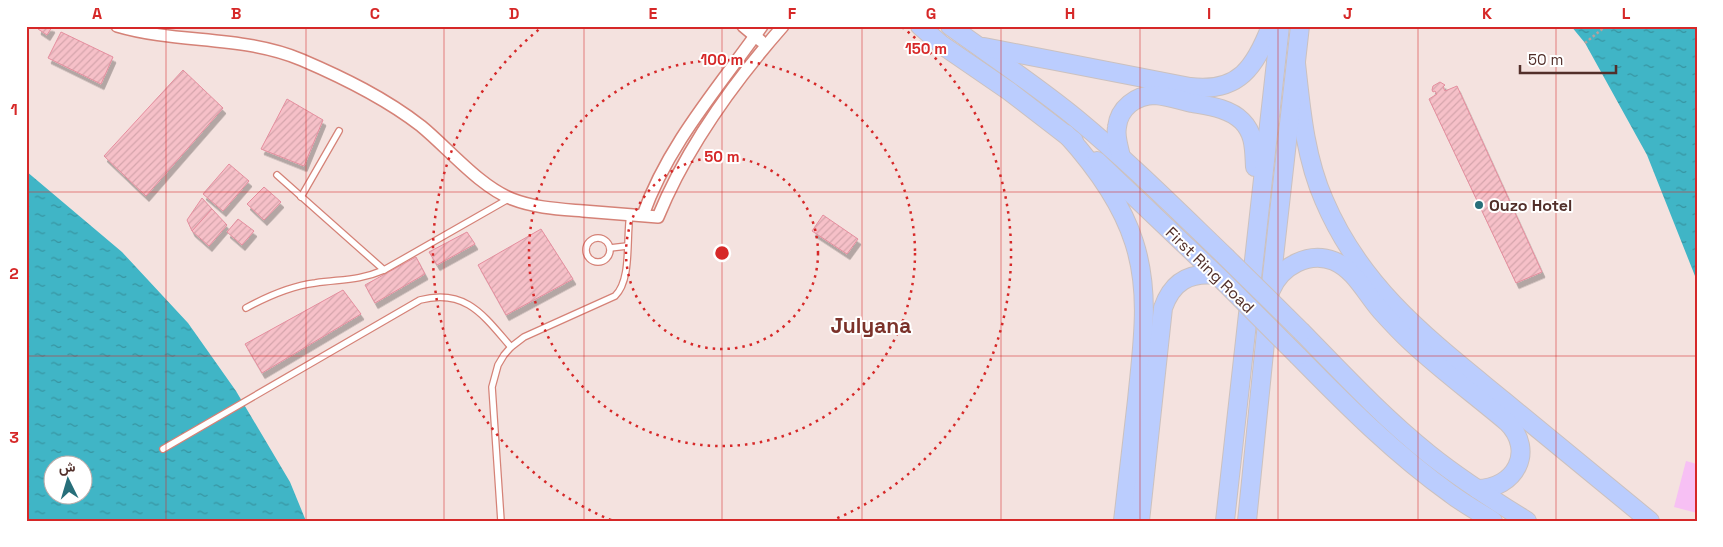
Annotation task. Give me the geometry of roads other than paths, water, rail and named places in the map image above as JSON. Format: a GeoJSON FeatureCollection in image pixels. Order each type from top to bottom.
{"type":"FeatureCollection","features":[{"type":"Feature","properties":{"kind":"main road","name":"First Ring Road"},"geometry":{"type":"LineString","coordinates":[[920,26],[948,50],[1010,91],[1066,134],[1119,181],[1220,278],[1330,389],[1394,448],[1452,495],[1493,521]]}},
{"type":"Feature","properties":{"kind":"main road"},"geometry":{"type":"LineString","coordinates":[[950,26],[1076,118],[1121,157],[1226,257],[1404,433],[1476,489],[1527,521]]}},
{"type":"Feature","properties":{"kind":"main road"},"geometry":{"type":"LineString","coordinates":[[978,46],[1180,85],[1208,88],[1225,84],[1247,71],[1258,57],[1271,26]]}},
{"type":"Feature","properties":{"kind":"main road"},"geometry":{"type":"LineString","coordinates":[[1224,521],[1280,26]]}},
{"type":"Feature","properties":{"kind":"main road"},"geometry":{"type":"LineString","coordinates":[[1247,521],[1300,26]]}},
{"type":"Feature","properties":{"kind":"main road"},"geometry":{"type":"LineString","coordinates":[[1296,63],[1304,132],[1315,177],[1332,219],[1363,268],[1391,303],[1426,337],[1650,521]]}},
{"type":"Feature","properties":{"kind":"main road"},"geometry":{"type":"LineString","coordinates":[[1121,157],[1117,135],[1119,119],[1127,106],[1141,97],[1157,95],[1223,109],[1237,116],[1251,134],[1255,150],[1260,202]]}},
{"type":"Feature","properties":{"kind":"main road"},"geometry":{"type":"LineString","coordinates":[[1066,134],[1097,172],[1119,209],[1134,242],[1142,282],[1144,302],[1143,339],[1123,521]]}},
{"type":"Feature","properties":{"kind":"main road"},"geometry":{"type":"LineString","coordinates":[[1270,293],[1273,285],[1284,271],[1306,259],[1314,258],[1332,261],[1347,269],[1381,311],[1410,342],[1507,422],[1517,435],[1521,451],[1520,459],[1513,474],[1493,488],[1476,489]]}},
{"type":"Feature","properties":{"kind":"main road"},"geometry":{"type":"LineString","coordinates":[[1140,521],[1163,308],[1172,290],[1178,283],[1196,274],[1220,278]]}},
{"type":"Feature","properties":{"kind":"street"},"geometry":{"type":"LineString","coordinates":[[117,26],[153,35],[251,44],[283,52],[302,60],[354,84],[399,111],[440,143],[484,182],[510,198],[530,205],[550,208],[658,217],[675,177],[700,134],[783,26]]}},
{"type":"Feature","properties":{"kind":"street"},"geometry":{"type":"LineString","coordinates":[[743,26],[758,31],[767,45]]}},
{"type":"Feature","properties":{"kind":"street"},"geometry":{"type":"LineString","coordinates":[[643,215],[653,188],[685,133],[758,31]]}},
{"type":"Feature","properties":{"kind":"lane"},"geometry":{"type":"LineString","coordinates":[[301,197],[339,131]]}},
{"type":"Feature","properties":{"kind":"lane"},"geometry":{"type":"LineString","coordinates":[[277,175],[384,270]]}},
{"type":"Feature","properties":{"kind":"lane"},"geometry":{"type":"LineString","coordinates":[[246,308],[287,290],[316,283],[360,279],[384,270],[510,198]]}},
{"type":"Feature","properties":{"kind":"lane"},"geometry":{"type":"LineString","coordinates":[[501,521],[492,387],[498,365],[511,346],[524,337],[615,296],[624,282],[630,214]]}},
{"type":"Feature","properties":{"kind":"lane"},"geometry":{"type":"LineString","coordinates":[[597,238],[607,242],[610,248],[610,255],[602,262],[591,260],[586,251],[588,244],[597,238]]}},
{"type":"Feature","properties":{"kind":"lane"},"geometry":{"type":"LineString","coordinates":[[610,248],[627,246]]}},
{"type":"Feature","properties":{"kind":"lane"},"geometry":{"type":"LineString","coordinates":[[163,449],[420,300],[430,297],[452,298],[472,306],[481,312],[511,346]]}},
{"type":"Feature","properties":{"kind":"water"},"geometry":{"type":"Polygon","coordinates":[[[1571,26],[1697,26],[1697,281],[1647,155],[1585,43],[1571,26]]]}},
{"type":"Feature","properties":{"kind":"water"},"geometry":{"type":"Polygon","coordinates":[[[26,171],[122,252],[188,323],[236,391],[290,482],[306,521],[26,521],[26,171]]]}},
{"type":"Feature","properties":{"kind":"place","name":"Ouzo Hotel"},"geometry":{"type":"Point","coordinates":[1479,205]}},
{"type":"Feature","properties":{"kind":"district","name":"Julyana"},"geometry":{"type":"Point","coordinates":[871,325]}}]}
